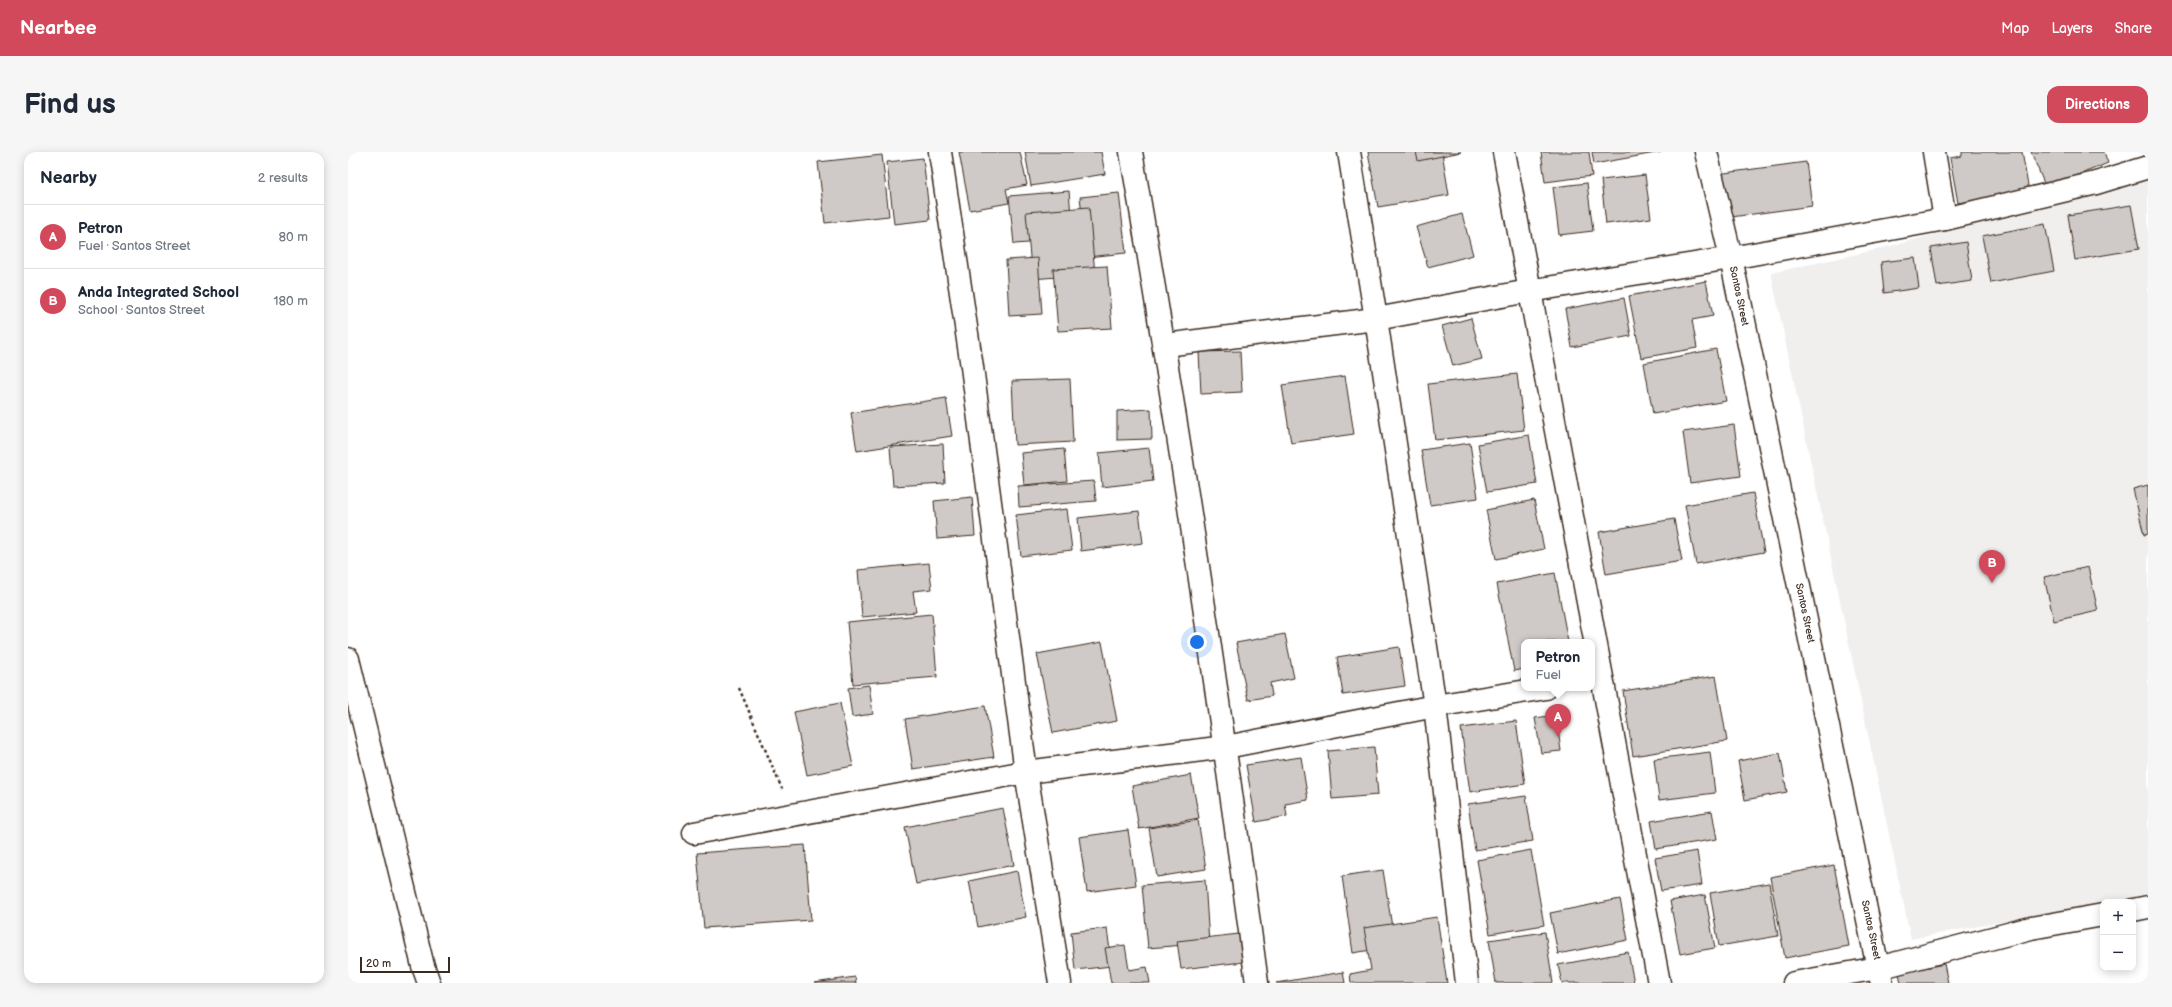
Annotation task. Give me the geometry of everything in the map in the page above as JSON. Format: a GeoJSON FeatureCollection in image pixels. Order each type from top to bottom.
{"type":"FeatureCollection","features":[{"type":"Feature","properties":{"kind":"street"},"geometry":{"type":"LineString","coordinates":[[940,152],[972,367],[1026,772],[1060,983]]}},
{"type":"Feature","properties":{"kind":"street"},"geometry":{"type":"LineString","coordinates":[[1131,152],[1165,345],[1226,747],[1257,983]]}},
{"type":"Feature","properties":{"kind":"street"},"geometry":{"type":"LineString","coordinates":[[1349,152],[1435,706],[1467,983]]}},
{"type":"Feature","properties":{"kind":"street"},"geometry":{"type":"LineString","coordinates":[[1504,152],[1530,291],[1590,639]]}},
{"type":"Feature","properties":{"kind":"street","name":"Santos Street"},"geometry":{"type":"LineString","coordinates":[[1706,152],[1731,258],[1880,975]]}},
{"type":"Feature","properties":{"kind":"street"},"geometry":{"type":"LineString","coordinates":[[1934,152],[1945,220]]}},
{"type":"Feature","properties":{"kind":"street"},"geometry":{"type":"LineString","coordinates":[[1165,345],[1376,319],[1945,220],[2096,183],[2148,167]]}},
{"type":"Feature","properties":{"kind":"street"},"geometry":{"type":"LineString","coordinates":[[348,659],[423,966],[429,983]]}},
{"type":"Feature","properties":{"kind":"street"},"geometry":{"type":"LineString","coordinates":[[1595,668],[1659,983]]}},
{"type":"Feature","properties":{"kind":"street"},"geometry":{"type":"LineString","coordinates":[[694,833],[1026,772],[1226,747],[1435,706],[1528,691]]}},
{"type":"Feature","properties":{"kind":"street"},"geometry":{"type":"LineString","coordinates":[[2136,909],[2148,907]]}},
{"type":"Feature","properties":{"kind":"street"},"geometry":{"type":"LineString","coordinates":[[1794,983],[1880,975],[2031,928],[2100,916]]}},
{"type":"Feature","properties":{"kind":"path"},"geometry":{"type":"LineString","coordinates":[[739,688],[792,815]]}},
{"type":"Feature","properties":{"kind":"shaded area"},"geometry":{"type":"Polygon","coordinates":[[[2148,178],[2148,894],[2122,899],[2100,899],[2100,903],[1911,939],[1771,273],[1875,250],[2148,178]]]}},
{"type":"Feature","properties":{"kind":"building"},"geometry":{"type":"Polygon","coordinates":[[[959,152],[1020,152],[1027,185],[1006,189],[1009,203],[970,210],[959,152]]]}},
{"type":"Feature","properties":{"kind":"building"},"geometry":{"type":"Polygon","coordinates":[[[1025,152],[1101,152],[1105,174],[1031,186],[1025,152]]]}},
{"type":"Feature","properties":{"kind":"building"},"geometry":{"type":"Polygon","coordinates":[[[1368,152],[1442,152],[1449,195],[1378,207],[1368,152]]]}},
{"type":"Feature","properties":{"kind":"building"},"geometry":{"type":"Polygon","coordinates":[[[1416,152],[1461,152],[1418,161],[1416,152]]]}},
{"type":"Feature","properties":{"kind":"building"},"geometry":{"type":"Polygon","coordinates":[[[1541,152],[1589,152],[1592,176],[1545,182],[1541,152]]]}},
{"type":"Feature","properties":{"kind":"building"},"geometry":{"type":"Polygon","coordinates":[[[1592,152],[1661,152],[1594,164],[1592,152]]]}},
{"type":"Feature","properties":{"kind":"building"},"geometry":{"type":"Polygon","coordinates":[[[1962,152],[2022,152],[2029,191],[1958,203],[1950,158],[1962,156],[1962,152]]]}},
{"type":"Feature","properties":{"kind":"building"},"geometry":{"type":"Polygon","coordinates":[[[2031,152],[2104,152],[2108,163],[2046,188],[2031,152]]]}},
{"type":"Feature","properties":{"kind":"building"},"geometry":{"type":"Polygon","coordinates":[[[882,155],[889,216],[825,223],[818,162],[882,155]]]}},
{"type":"Feature","properties":{"kind":"building"},"geometry":{"type":"Polygon","coordinates":[[[923,158],[930,220],[894,224],[887,162],[923,158]]]}},
{"type":"Feature","properties":{"kind":"building"},"geometry":{"type":"Polygon","coordinates":[[[1806,162],[1812,206],[1724,218],[1717,174],[1806,162]]]}},
{"type":"Feature","properties":{"kind":"building"},"geometry":{"type":"Polygon","coordinates":[[[1645,175],[1651,218],[1606,224],[1601,180],[1645,175]]]}},
{"type":"Feature","properties":{"kind":"building"},"geometry":{"type":"Polygon","coordinates":[[[1587,183],[1593,231],[1559,235],[1553,187],[1587,183]]]}},
{"type":"Feature","properties":{"kind":"building"},"geometry":{"type":"Polygon","coordinates":[[[1069,191],[1073,240],[1014,244],[1009,196],[1069,191]]]}},
{"type":"Feature","properties":{"kind":"building"},"geometry":{"type":"Polygon","coordinates":[[[1119,193],[1126,253],[1087,257],[1080,197],[1119,193]]]}},
{"type":"Feature","properties":{"kind":"building"},"geometry":{"type":"Polygon","coordinates":[[[2131,205],[2139,249],[2075,260],[2068,215],[2131,205]]]}},
{"type":"Feature","properties":{"kind":"building"},"geometry":{"type":"Polygon","coordinates":[[[1089,207],[1095,274],[1032,279],[1026,212],[1089,207]]]}},
{"type":"Feature","properties":{"kind":"building"},"geometry":{"type":"Polygon","coordinates":[[[1462,214],[1473,255],[1428,267],[1416,227],[1462,214]]]}},
{"type":"Feature","properties":{"kind":"building"},"geometry":{"type":"Polygon","coordinates":[[[2045,224],[2054,271],[1991,283],[1982,236],[2045,224]]]}},
{"type":"Feature","properties":{"kind":"building"},"geometry":{"type":"Polygon","coordinates":[[[1966,242],[1972,281],[1937,286],[1931,248],[1966,242]]]}},
{"type":"Feature","properties":{"kind":"building"},"geometry":{"type":"Polygon","coordinates":[[[1038,258],[1042,314],[1009,316],[1006,260],[1038,258]]]}},
{"type":"Feature","properties":{"kind":"building"},"geometry":{"type":"Polygon","coordinates":[[[1915,258],[1919,288],[1884,293],[1881,262],[1915,258]]]}},
{"type":"Feature","properties":{"kind":"building"},"geometry":{"type":"Polygon","coordinates":[[[1107,266],[1112,328],[1058,331],[1053,269],[1107,266]]]}},
{"type":"Feature","properties":{"kind":"building"},"geometry":{"type":"Polygon","coordinates":[[[1706,281],[1713,316],[1692,320],[1697,348],[1641,358],[1629,296],[1706,281]]]}},
{"type":"Feature","properties":{"kind":"building"},"geometry":{"type":"Polygon","coordinates":[[[1624,298],[1631,336],[1572,347],[1565,309],[1624,298]]]}},
{"type":"Feature","properties":{"kind":"building"},"geometry":{"type":"Polygon","coordinates":[[[1471,318],[1482,359],[1453,366],[1442,326],[1471,318]]]}},
{"type":"Feature","properties":{"kind":"building"},"geometry":{"type":"Polygon","coordinates":[[[1716,349],[1726,401],[1653,414],[1644,363],[1716,349]]]}},
{"type":"Feature","properties":{"kind":"building"},"geometry":{"type":"Polygon","coordinates":[[[1240,351],[1242,392],[1201,394],[1199,352],[1240,351]]]}},
{"type":"Feature","properties":{"kind":"building"},"geometry":{"type":"Polygon","coordinates":[[[1517,374],[1524,430],[1435,440],[1428,384],[1517,374]]]}},
{"type":"Feature","properties":{"kind":"building"},"geometry":{"type":"Polygon","coordinates":[[[1345,376],[1354,434],[1291,443],[1282,385],[1345,376]]]}},
{"type":"Feature","properties":{"kind":"building"},"geometry":{"type":"Polygon","coordinates":[[[1070,379],[1073,442],[1015,445],[1012,381],[1070,379]]]}},
{"type":"Feature","properties":{"kind":"building"},"geometry":{"type":"Polygon","coordinates":[[[946,398],[952,436],[857,451],[851,413],[946,398]]]}},
{"type":"Feature","properties":{"kind":"building"},"geometry":{"type":"Polygon","coordinates":[[[1151,409],[1152,439],[1117,440],[1117,411],[1151,409]]]}},
{"type":"Feature","properties":{"kind":"building"},"geometry":{"type":"Polygon","coordinates":[[[1734,425],[1741,476],[1690,483],[1683,432],[1734,425]]]}},
{"type":"Feature","properties":{"kind":"building"},"geometry":{"type":"Polygon","coordinates":[[[1529,435],[1537,484],[1487,492],[1478,444],[1529,435]]]}},
{"type":"Feature","properties":{"kind":"building"},"geometry":{"type":"Polygon","coordinates":[[[1470,443],[1478,498],[1430,505],[1421,450],[1470,443]]]}},
{"type":"Feature","properties":{"kind":"building"},"geometry":{"type":"Polygon","coordinates":[[[943,444],[945,483],[893,486],[890,447],[943,444]]]}},
{"type":"Feature","properties":{"kind":"building"},"geometry":{"type":"Polygon","coordinates":[[[1149,448],[1153,481],[1102,487],[1099,453],[1149,448]]]}},
{"type":"Feature","properties":{"kind":"building"},"geometry":{"type":"Polygon","coordinates":[[[1064,449],[1067,481],[1024,485],[1021,453],[1064,449]]]}},
{"type":"Feature","properties":{"kind":"building"},"geometry":{"type":"Polygon","coordinates":[[[1094,481],[1096,501],[1019,507],[1018,486],[1094,481]]]}},
{"type":"Feature","properties":{"kind":"building"},"geometry":{"type":"Polygon","coordinates":[[[2148,485],[2148,534],[2144,535],[2133,489],[2148,485]]]}},
{"type":"Feature","properties":{"kind":"building"},"geometry":{"type":"Polygon","coordinates":[[[1753,493],[1764,552],[1696,564],[1685,505],[1753,493]]]}},
{"type":"Feature","properties":{"kind":"building"},"geometry":{"type":"Polygon","coordinates":[[[972,497],[975,536],[937,539],[934,501],[972,497]]]}},
{"type":"Feature","properties":{"kind":"building"},"geometry":{"type":"Polygon","coordinates":[[[1534,500],[1544,549],[1496,559],[1486,510],[1534,500]]]}},
{"type":"Feature","properties":{"kind":"building"},"geometry":{"type":"Polygon","coordinates":[[[1067,509],[1072,550],[1021,556],[1016,515],[1067,509]]]}},
{"type":"Feature","properties":{"kind":"building"},"geometry":{"type":"Polygon","coordinates":[[[1139,511],[1143,543],[1081,551],[1078,518],[1139,511]]]}},
{"type":"Feature","properties":{"kind":"building"},"geometry":{"type":"Polygon","coordinates":[[[1674,519],[1682,561],[1606,574],[1599,532],[1674,519]]]}},
{"type":"Feature","properties":{"kind":"building"},"geometry":{"type":"Polygon","coordinates":[[[929,563],[932,589],[913,591],[916,612],[862,617],[858,570],[929,563]]]}},
{"type":"Feature","properties":{"kind":"building"},"geometry":{"type":"Polygon","coordinates":[[[2088,567],[2098,611],[2054,621],[2044,577],[2088,567]]]}},
{"type":"Feature","properties":{"kind":"building"},"geometry":{"type":"Polygon","coordinates":[[[1555,573],[1567,639],[1521,639],[1521,670],[1514,671],[1497,584],[1555,573]]]}},
{"type":"Feature","properties":{"kind":"building"},"geometry":{"type":"Polygon","coordinates":[[[932,614],[937,677],[853,684],[847,622],[932,614]]]}},
{"type":"Feature","properties":{"kind":"building"},"geometry":{"type":"Polygon","coordinates":[[[1285,634],[1294,678],[1270,683],[1272,696],[1248,700],[1236,643],[1285,634]]]}},
{"type":"Feature","properties":{"kind":"building"},"geometry":{"type":"Polygon","coordinates":[[[1102,642],[1117,721],[1053,733],[1037,654],[1102,642]]]}},
{"type":"Feature","properties":{"kind":"building"},"geometry":{"type":"Polygon","coordinates":[[[1399,647],[1405,686],[1343,695],[1337,657],[1399,647]]]}},
{"type":"Feature","properties":{"kind":"building"},"geometry":{"type":"Polygon","coordinates":[[[1716,676],[1727,741],[1633,756],[1623,691],[1716,676]]]}},
{"type":"Feature","properties":{"kind":"building"},"geometry":{"type":"Polygon","coordinates":[[[869,685],[873,714],[852,717],[848,688],[869,685]]]}},
{"type":"Feature","properties":{"kind":"building"},"geometry":{"type":"Polygon","coordinates":[[[840,703],[853,766],[807,775],[794,712],[840,703]]]}},
{"type":"Feature","properties":{"kind":"building"},"geometry":{"type":"Polygon","coordinates":[[[985,706],[994,757],[913,769],[905,719],[985,706]]]}},
{"type":"Feature","properties":{"kind":"building"},"geometry":{"type":"Polygon","coordinates":[[[1556,715],[1561,751],[1541,753],[1535,718],[1556,715]]]}},
{"type":"Feature","properties":{"kind":"building"},"geometry":{"type":"Polygon","coordinates":[[[1516,721],[1525,784],[1470,792],[1461,728],[1516,721]]]}},
{"type":"Feature","properties":{"kind":"building"},"geometry":{"type":"Polygon","coordinates":[[[1374,747],[1378,795],[1332,799],[1328,751],[1374,747]]]}},
{"type":"Feature","properties":{"kind":"building"},"geometry":{"type":"Polygon","coordinates":[[[1710,752],[1715,793],[1659,800],[1654,759],[1710,752]]]}},
{"type":"Feature","properties":{"kind":"building"},"geometry":{"type":"Polygon","coordinates":[[[1780,753],[1787,792],[1745,800],[1738,761],[1780,753]]]}},
{"type":"Feature","properties":{"kind":"building"},"geometry":{"type":"Polygon","coordinates":[[[1301,757],[1308,800],[1285,804],[1287,816],[1256,822],[1246,765],[1301,757]]]}},
{"type":"Feature","properties":{"kind":"building"},"geometry":{"type":"Polygon","coordinates":[[[1191,775],[1199,818],[1139,829],[1132,786],[1191,775]]]}},
{"type":"Feature","properties":{"kind":"building"},"geometry":{"type":"Polygon","coordinates":[[[1526,796],[1533,841],[1475,850],[1468,804],[1526,796]]]}},
{"type":"Feature","properties":{"kind":"building"},"geometry":{"type":"Polygon","coordinates":[[[1003,808],[1014,865],[916,884],[905,827],[1003,808]]]}},
{"type":"Feature","properties":{"kind":"building"},"geometry":{"type":"Polygon","coordinates":[[[1712,811],[1717,839],[1656,849],[1651,821],[1712,811]]]}},
{"type":"Feature","properties":{"kind":"building"},"geometry":{"type":"Polygon","coordinates":[[[1198,820],[1206,869],[1157,877],[1149,828],[1198,820]]]}},
{"type":"Feature","properties":{"kind":"building"},"geometry":{"type":"Polygon","coordinates":[[[1128,830],[1136,885],[1087,892],[1079,837],[1128,830]]]}},
{"type":"Feature","properties":{"kind":"building"},"geometry":{"type":"Polygon","coordinates":[[[805,845],[811,920],[704,928],[697,853],[805,845]]]}},
{"type":"Feature","properties":{"kind":"building"},"geometry":{"type":"Polygon","coordinates":[[[1531,850],[1544,925],[1490,934],[1477,860],[1531,850]]]}},
{"type":"Feature","properties":{"kind":"building"},"geometry":{"type":"Polygon","coordinates":[[[1697,851],[1702,885],[1661,891],[1655,858],[1697,851]]]}},
{"type":"Feature","properties":{"kind":"building"},"geometry":{"type":"Polygon","coordinates":[[[1834,865],[1849,946],[1785,958],[1770,877],[1834,865]]]}},
{"type":"Feature","properties":{"kind":"building"},"geometry":{"type":"Polygon","coordinates":[[[1383,870],[1395,946],[1353,953],[1342,876],[1383,870]]]}},
{"type":"Feature","properties":{"kind":"building"},"geometry":{"type":"Polygon","coordinates":[[[1017,871],[1026,917],[978,927],[969,881],[1017,871]]]}},
{"type":"Feature","properties":{"kind":"building"},"geometry":{"type":"Polygon","coordinates":[[[1205,880],[1209,943],[1148,948],[1142,885],[1205,880]]]}},
{"type":"Feature","properties":{"kind":"building"},"geometry":{"type":"Polygon","coordinates":[[[1769,883],[1778,936],[1719,946],[1710,893],[1769,883]]]}},
{"type":"Feature","properties":{"kind":"building"},"geometry":{"type":"Polygon","coordinates":[[[1705,895],[1715,948],[1680,954],[1670,901],[1705,895]]]}},
{"type":"Feature","properties":{"kind":"building"},"geometry":{"type":"Polygon","coordinates":[[[1620,899],[1628,940],[1558,954],[1550,913],[1620,899]]]}},
{"type":"Feature","properties":{"kind":"building"},"geometry":{"type":"Polygon","coordinates":[[[1437,917],[1447,983],[1351,983],[1350,974],[1371,970],[1364,928],[1437,917]]]}},
{"type":"Feature","properties":{"kind":"building"},"geometry":{"type":"Polygon","coordinates":[[[1107,928],[1112,966],[1075,970],[1071,932],[1107,928]]]}},
{"type":"Feature","properties":{"kind":"building"},"geometry":{"type":"Polygon","coordinates":[[[1545,932],[1553,983],[1496,983],[1489,940],[1545,932]]]}},
{"type":"Feature","properties":{"kind":"building"},"geometry":{"type":"Polygon","coordinates":[[[1239,934],[1243,962],[1181,969],[1177,941],[1239,934]]]}},
{"type":"Feature","properties":{"kind":"building"},"geometry":{"type":"Polygon","coordinates":[[[1125,945],[1129,970],[1147,967],[1150,983],[1111,983],[1105,948],[1125,945]]]}},
{"type":"Feature","properties":{"kind":"building"},"geometry":{"type":"Polygon","coordinates":[[[1628,952],[1634,983],[1562,983],[1558,965],[1628,952]]]}},
{"type":"Feature","properties":{"kind":"building"},"geometry":{"type":"Polygon","coordinates":[[[1944,964],[1948,983],[1901,983],[1899,973],[1944,964]]]}},
{"type":"Feature","properties":{"kind":"building"},"geometry":{"type":"Polygon","coordinates":[[[1343,972],[1345,983],[1276,983],[1343,972]]]}},
{"type":"Feature","properties":{"kind":"building"},"geometry":{"type":"Polygon","coordinates":[[[855,977],[856,983],[814,983],[855,977]]]}},
{"type":"Feature","properties":{"kind":"place","name":"Anda Integrated School"},"geometry":{"type":"Point","coordinates":[1992,583]}},
{"type":"Feature","properties":{"kind":"place","name":"Petron"},"geometry":{"type":"Point","coordinates":[1558,737]}}]}
